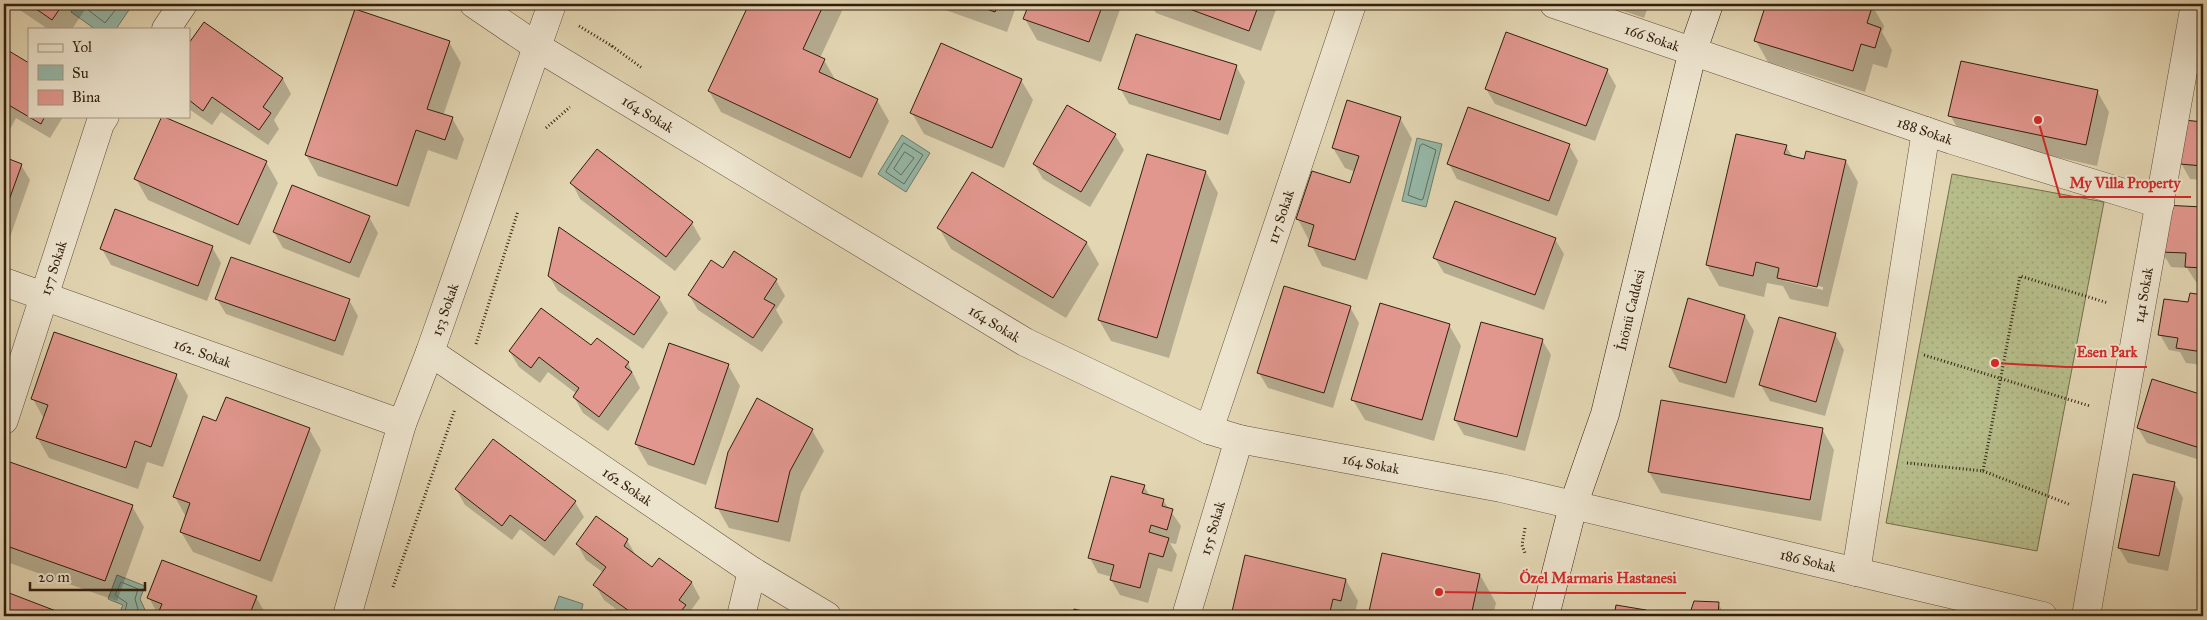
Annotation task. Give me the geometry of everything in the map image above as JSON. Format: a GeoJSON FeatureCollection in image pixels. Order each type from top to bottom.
{"type":"FeatureCollection","features":[{"type":"Feature","properties":{"kind":"street"},"geometry":{"type":"LineString","coordinates":[[167,28],[183,4]]}},
{"type":"Feature","properties":{"kind":"street","name":"164 Sokak"},"geometry":{"type":"LineString","coordinates":[[474,4],[539,48],[1025,342],[1209,430],[1239,439],[1501,488],[1573,506]]}},
{"type":"Feature","properties":{"kind":"street","name":"153 Sokak"},"geometry":{"type":"LineString","coordinates":[[347,616],[402,424],[430,352],[539,48],[552,4]]}},
{"type":"Feature","properties":{"kind":"street","name":"117 Sokak"},"geometry":{"type":"LineString","coordinates":[[1209,430],[1352,4]]}},
{"type":"Feature","properties":{"kind":"street","name":"166 Sokak"},"geometry":{"type":"LineString","coordinates":[[1554,4],[1693,50]]}},
{"type":"Feature","properties":{"kind":"street","name":"İnönü Caddesi"},"geometry":{"type":"LineString","coordinates":[[1544,616],[1573,506],[1604,414],[1693,50],[1709,4]]}},
{"type":"Feature","properties":{"kind":"street","name":"141 Sokak"},"geometry":{"type":"LineString","coordinates":[[2086,616],[2195,4]]}},
{"type":"Feature","properties":{"kind":"street","name":"188 Sokak"},"geometry":{"type":"LineString","coordinates":[[1693,50],[1926,131],[2160,204]]}},
{"type":"Feature","properties":{"kind":"street","name":"157 Sokak"},"geometry":{"type":"LineString","coordinates":[[4,420],[43,295],[100,124],[104,118]]}},
{"type":"Feature","properties":{"kind":"street"},"geometry":{"type":"LineString","coordinates":[[1856,572],[1926,131]]}},
{"type":"Feature","properties":{"kind":"street","name":"162. Sokak"},"geometry":{"type":"LineString","coordinates":[[4,282],[402,424]]}},
{"type":"Feature","properties":{"kind":"street","name":"162 Sokak"},"geometry":{"type":"LineString","coordinates":[[430,352],[752,571],[827,616]]}},
{"type":"Feature","properties":{"kind":"street","name":"155 Sokak"},"geometry":{"type":"LineString","coordinates":[[1186,616],[1239,439]]}},
{"type":"Feature","properties":{"kind":"street","name":"186 Sokak"},"geometry":{"type":"LineString","coordinates":[[1573,506],[2043,616]]}},
{"type":"Feature","properties":{"kind":"street"},"geometry":{"type":"LineString","coordinates":[[741,616],[752,571]]}},
{"type":"Feature","properties":{"kind":"path"},"geometry":{"type":"LineString","coordinates":[[612,46],[645,70]]}},
{"type":"Feature","properties":{"kind":"path"},"geometry":{"type":"LineString","coordinates":[[1983,471],[2020,276],[2140,312]]}},
{"type":"Feature","properties":{"kind":"path"},"geometry":{"type":"LineString","coordinates":[[1893,345],[2122,415]]}},
{"type":"Feature","properties":{"kind":"path"},"geometry":{"type":"LineString","coordinates":[[1874,459],[1983,471],[2066,504],[2104,512]]}},
{"type":"Feature","properties":{"kind":"green space"},"geometry":{"type":"Polygon","coordinates":[[[1952,174],[2104,202],[2037,551],[1886,523],[1952,174]]]}},
{"type":"Feature","properties":{"kind":"water"},"geometry":{"type":"Polygon","coordinates":[[[76,4],[133,4],[117,28],[94,28],[71,12],[76,4]]]}},
{"type":"Feature","properties":{"kind":"water"},"geometry":{"type":"Polygon","coordinates":[[[902,135],[930,153],[906,192],[878,174],[902,135]]]}},
{"type":"Feature","properties":{"kind":"water"},"geometry":{"type":"Polygon","coordinates":[[[1417,138],[1442,144],[1426,207],[1402,201],[1417,138]]]}},
{"type":"Feature","properties":{"kind":"water"},"geometry":{"type":"Polygon","coordinates":[[[117,575],[145,586],[140,599],[146,612],[144,616],[118,616],[123,605],[108,599],[117,575]]]}},
{"type":"Feature","properties":{"kind":"water"},"geometry":{"type":"Polygon","coordinates":[[[559,596],[583,604],[581,612],[592,616],[552,616],[559,596]]]}},
{"type":"Feature","properties":{"kind":"building"},"geometry":{"type":"Polygon","coordinates":[[[29,4],[63,4],[52,20],[29,4]]]}},
{"type":"Feature","properties":{"kind":"building"},"geometry":{"type":"Polygon","coordinates":[[[749,4],[824,4],[803,49],[825,59],[819,72],[878,99],[850,158],[708,91],[749,4]]]}},
{"type":"Feature","properties":{"kind":"building"},"geometry":{"type":"Polygon","coordinates":[[[973,4],[998,4],[995,12],[973,4]]]}},
{"type":"Feature","properties":{"kind":"building"},"geometry":{"type":"Polygon","coordinates":[[[1029,4],[1103,4],[1089,42],[1023,19],[1029,4]]]}},
{"type":"Feature","properties":{"kind":"building"},"geometry":{"type":"Polygon","coordinates":[[[1176,4],[1259,4],[1249,31],[1176,4]]]}},
{"type":"Feature","properties":{"kind":"building"},"geometry":{"type":"Polygon","coordinates":[[[1766,4],[1873,4],[1867,23],[1881,28],[1875,48],[1861,44],[1853,71],[1754,41],[1766,4]]]}},
{"type":"Feature","properties":{"kind":"building"},"geometry":{"type":"Polygon","coordinates":[[[355,9],[450,41],[427,109],[453,117],[445,140],[416,130],[397,186],[305,155],[355,9]]]}},
{"type":"Feature","properties":{"kind":"building"},"geometry":{"type":"Polygon","coordinates":[[[204,22],[283,78],[263,107],[271,113],[259,130],[212,97],[203,111],[190,101],[190,42],[204,22]]]}},
{"type":"Feature","properties":{"kind":"building"},"geometry":{"type":"Polygon","coordinates":[[[1506,32],[1608,69],[1586,126],[1485,89],[1506,32]]]}},
{"type":"Feature","properties":{"kind":"building"},"geometry":{"type":"Polygon","coordinates":[[[1136,34],[1237,65],[1220,120],[1118,89],[1136,34]]]}},
{"type":"Feature","properties":{"kind":"building"},"geometry":{"type":"Polygon","coordinates":[[[2203,37],[2203,59],[2198,58],[2203,37]]]}},
{"type":"Feature","properties":{"kind":"building"},"geometry":{"type":"Polygon","coordinates":[[[941,43],[1022,79],[992,148],[910,113],[941,43]]]}},
{"type":"Feature","properties":{"kind":"building"},"geometry":{"type":"Polygon","coordinates":[[[4,48],[28,62],[28,116],[7,104],[4,110],[4,48]]]}},
{"type":"Feature","properties":{"kind":"building"},"geometry":{"type":"Polygon","coordinates":[[[1961,61],[2098,90],[2086,145],[1948,116],[1961,61]]]}},
{"type":"Feature","properties":{"kind":"building"},"geometry":{"type":"Polygon","coordinates":[[[1347,100],[1401,117],[1355,260],[1308,246],[1314,225],[1296,219],[1312,171],[1350,183],[1359,156],[1332,148],[1347,100]]]}},
{"type":"Feature","properties":{"kind":"building"},"geometry":{"type":"Polygon","coordinates":[[[1067,105],[1116,134],[1081,192],[1033,164],[1067,105]]]}},
{"type":"Feature","properties":{"kind":"building"},"geometry":{"type":"Polygon","coordinates":[[[1468,107],[1570,144],[1549,201],[1447,164],[1468,107]]]}},
{"type":"Feature","properties":{"kind":"building"},"geometry":{"type":"Polygon","coordinates":[[[31,118],[44,118],[41,124],[31,118]]]}},
{"type":"Feature","properties":{"kind":"building"},"geometry":{"type":"Polygon","coordinates":[[[161,118],[167,118],[267,161],[238,225],[134,179],[161,118]]]}},
{"type":"Feature","properties":{"kind":"building"},"geometry":{"type":"Polygon","coordinates":[[[2184,120],[2203,122],[2203,166],[2180,164],[2184,120]]]}},
{"type":"Feature","properties":{"kind":"building"},"geometry":{"type":"Polygon","coordinates":[[[1736,134],[1787,145],[1784,154],[1804,159],[1806,151],[1846,160],[1817,287],[1777,278],[1779,268],[1756,262],[1753,276],[1706,265],[1736,134]]]}},
{"type":"Feature","properties":{"kind":"building"},"geometry":{"type":"Polygon","coordinates":[[[597,149],[693,222],[666,257],[570,183],[597,149]]]}},
{"type":"Feature","properties":{"kind":"building"},"geometry":{"type":"Polygon","coordinates":[[[1147,154],[1206,171],[1157,338],[1098,320],[1147,154]]]}},
{"type":"Feature","properties":{"kind":"building"},"geometry":{"type":"Polygon","coordinates":[[[4,157],[22,164],[4,214],[4,157]]]}},
{"type":"Feature","properties":{"kind":"building"},"geometry":{"type":"Polygon","coordinates":[[[972,172],[1087,242],[1053,298],[937,228],[972,172]]]}},
{"type":"Feature","properties":{"kind":"building"},"geometry":{"type":"Polygon","coordinates":[[[292,185],[370,216],[350,263],[273,232],[292,185]]]}},
{"type":"Feature","properties":{"kind":"building"},"geometry":{"type":"Polygon","coordinates":[[[1455,201],[1556,238],[1535,295],[1433,258],[1455,201]]]}},
{"type":"Feature","properties":{"kind":"building"},"geometry":{"type":"Polygon","coordinates":[[[2163,205],[2203,207],[2203,268],[2185,267],[2186,253],[2160,252],[2163,205]]]}},
{"type":"Feature","properties":{"kind":"building"},"geometry":{"type":"Polygon","coordinates":[[[115,209],[213,246],[198,286],[100,249],[115,209]]]}},
{"type":"Feature","properties":{"kind":"building"},"geometry":{"type":"Polygon","coordinates":[[[559,227],[660,297],[634,335],[548,276],[559,227]]]}},
{"type":"Feature","properties":{"kind":"building"},"geometry":{"type":"Polygon","coordinates":[[[734,251],[777,279],[764,299],[775,305],[753,338],[688,295],[711,260],[723,268],[734,251]]]}},
{"type":"Feature","properties":{"kind":"building"},"geometry":{"type":"Polygon","coordinates":[[[231,257],[350,299],[335,341],[215,299],[231,257]]]}},
{"type":"Feature","properties":{"kind":"building"},"geometry":{"type":"Polygon","coordinates":[[[1284,286],[1351,306],[1324,393],[1257,373],[1284,286]]]}},
{"type":"Feature","properties":{"kind":"building"},"geometry":{"type":"Polygon","coordinates":[[[2190,293],[2203,295],[2203,352],[2176,348],[2178,338],[2158,335],[2164,299],[2188,302],[2190,293]]]}},
{"type":"Feature","properties":{"kind":"building"},"geometry":{"type":"Polygon","coordinates":[[[1688,298],[1745,315],[1726,383],[1669,367],[1688,298]]]}},
{"type":"Feature","properties":{"kind":"building"},"geometry":{"type":"Polygon","coordinates":[[[1380,303],[1450,324],[1422,420],[1351,400],[1380,303]]]}},
{"type":"Feature","properties":{"kind":"building"},"geometry":{"type":"Polygon","coordinates":[[[541,308],[591,345],[597,338],[629,362],[625,367],[632,372],[599,417],[573,397],[579,388],[539,357],[531,368],[509,351],[541,308]]]}},
{"type":"Feature","properties":{"kind":"building"},"geometry":{"type":"Polygon","coordinates":[[[1779,317],[1836,333],[1816,402],[1759,385],[1779,317]]]}},
{"type":"Feature","properties":{"kind":"building"},"geometry":{"type":"Polygon","coordinates":[[[1481,322],[1543,339],[1517,437],[1454,420],[1481,322]]]}},
{"type":"Feature","properties":{"kind":"building"},"geometry":{"type":"Polygon","coordinates":[[[54,332],[177,374],[151,447],[135,441],[126,468],[36,438],[48,405],[31,399],[54,332]]]}},
{"type":"Feature","properties":{"kind":"building"},"geometry":{"type":"Polygon","coordinates":[[[669,343],[729,364],[694,465],[635,444],[669,343]]]}},
{"type":"Feature","properties":{"kind":"building"},"geometry":{"type":"Polygon","coordinates":[[[2152,379],[2203,395],[2203,449],[2137,428],[2152,379]]]}},
{"type":"Feature","properties":{"kind":"building"},"geometry":{"type":"Polygon","coordinates":[[[226,397],[310,428],[260,561],[180,532],[190,503],[173,497],[203,416],[216,421],[226,397]]]}},
{"type":"Feature","properties":{"kind":"building"},"geometry":{"type":"Polygon","coordinates":[[[757,398],[813,429],[790,471],[778,522],[715,508],[728,452],[757,398]]]}},
{"type":"Feature","properties":{"kind":"building"},"geometry":{"type":"Polygon","coordinates":[[[1661,400],[1823,428],[1810,500],[1648,472],[1661,400]]]}},
{"type":"Feature","properties":{"kind":"building"},"geometry":{"type":"Polygon","coordinates":[[[493,439],[576,501],[545,541],[510,515],[502,526],[455,489],[493,439]]]}},
{"type":"Feature","properties":{"kind":"building"},"geometry":{"type":"Polygon","coordinates":[[[4,460],[133,505],[105,581],[4,545],[4,460]]]}},
{"type":"Feature","properties":{"kind":"building"},"geometry":{"type":"Polygon","coordinates":[[[2133,474],[2175,482],[2159,556],[2118,548],[2133,474]]]}},
{"type":"Feature","properties":{"kind":"building"},"geometry":{"type":"Polygon","coordinates":[[[1111,476],[1145,485],[1142,493],[1164,499],[1162,506],[1173,509],[1167,530],[1151,525],[1149,532],[1169,538],[1163,557],[1149,553],[1140,588],[1110,580],[1114,565],[1088,558],[1111,476]]]}},
{"type":"Feature","properties":{"kind":"building"},"geometry":{"type":"Polygon","coordinates":[[[596,516],[628,539],[624,546],[652,567],[659,558],[692,582],[679,600],[686,605],[677,616],[648,616],[642,612],[639,616],[636,616],[593,585],[606,567],[576,544],[596,516]]]}},
{"type":"Feature","properties":{"kind":"building"},"geometry":{"type":"Polygon","coordinates":[[[1382,553],[1480,574],[1471,616],[1368,616],[1382,553]]]}},
{"type":"Feature","properties":{"kind":"building"},"geometry":{"type":"Polygon","coordinates":[[[1245,555],[1346,579],[1341,601],[1333,599],[1329,616],[1231,616],[1245,555]]]}},
{"type":"Feature","properties":{"kind":"building"},"geometry":{"type":"Polygon","coordinates":[[[162,560],[257,596],[249,616],[157,616],[162,604],[147,598],[162,560]]]}},
{"type":"Feature","properties":{"kind":"building"},"geometry":{"type":"Polygon","coordinates":[[[4,591],[69,616],[4,616],[4,591]]]}},
{"type":"Feature","properties":{"kind":"building"},"geometry":{"type":"Polygon","coordinates":[[[1694,601],[1719,602],[1718,615],[1730,616],[1689,616],[1694,601]]]}},
{"type":"Feature","properties":{"kind":"building"},"geometry":{"type":"Polygon","coordinates":[[[1616,605],[1646,610],[1645,616],[1614,616],[1616,605]]]}},
{"type":"Feature","properties":{"kind":"building"},"geometry":{"type":"Polygon","coordinates":[[[1074,609],[1104,616],[1072,616],[1074,609]]]}},
{"type":"Feature","properties":{"kind":"place","name":"My Villa Property"},"geometry":{"type":"Point","coordinates":[2038,120]}},
{"type":"Feature","properties":{"kind":"place","name":"Esen Park"},"geometry":{"type":"Point","coordinates":[1995,363]}},
{"type":"Feature","properties":{"kind":"place","name":"Özel Marmaris Hastanesi"},"geometry":{"type":"Point","coordinates":[1439,592]}}]}
